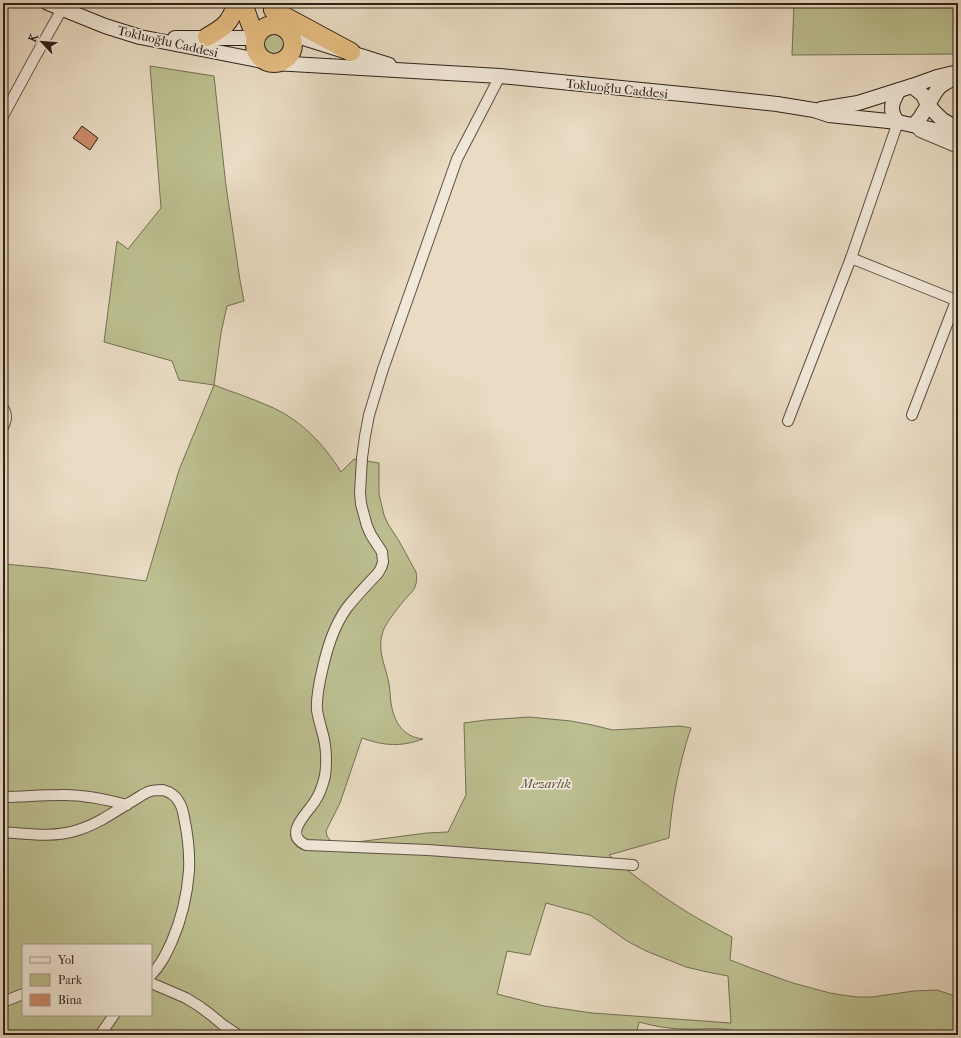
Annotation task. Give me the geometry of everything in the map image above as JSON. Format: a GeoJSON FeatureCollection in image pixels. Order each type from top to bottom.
{"type":"FeatureCollection","features":[{"type":"Feature","properties":{"kind":"highway"},"geometry":{"type":"LineString","coordinates":[[207,38],[221,29],[231,18],[236,3]]}},
{"type":"Feature","properties":{"kind":"highway"},"geometry":{"type":"LineString","coordinates":[[243,3],[256,37]]}},
{"type":"Feature","properties":{"kind":"highway"},"geometry":{"type":"LineString","coordinates":[[271,5],[288,32],[292,42],[292,48],[286,59],[280,62],[271,62],[262,59],[258,54],[255,43],[256,37],[260,32],[270,26],[276,26],[282,27],[288,32]]}},
{"type":"Feature","properties":{"kind":"highway"},"geometry":{"type":"LineString","coordinates":[[271,5],[351,52]]}},
{"type":"Feature","properties":{"kind":"street","name":"Tokluoğlu Caddesi"},"geometry":{"type":"LineString","coordinates":[[48,3],[119,31],[145,38],[271,62],[500,76],[777,104],[814,110],[829,115],[898,122],[958,135]]}},
{"type":"Feature","properties":{"kind":"street"},"geometry":{"type":"LineString","coordinates":[[3,116],[62,9]]}},
{"type":"Feature","properties":{"kind":"street"},"geometry":{"type":"LineString","coordinates":[[288,32],[406,70]]}},
{"type":"Feature","properties":{"kind":"street"},"geometry":{"type":"LineString","coordinates":[[145,38],[256,37]]}},
{"type":"Feature","properties":{"kind":"street"},"geometry":{"type":"LineString","coordinates":[[814,110],[858,103],[937,77],[958,72]]}},
{"type":"Feature","properties":{"kind":"street"},"geometry":{"type":"LineString","coordinates":[[500,76],[457,159],[375,392],[365,436],[360,492],[364,516],[371,535],[382,552],[383,562],[378,573],[346,610],[334,631],[328,647],[317,699],[318,718],[325,746],[325,775],[323,784],[316,799],[299,822],[296,834],[300,841],[306,845],[428,850],[633,865]]}},
{"type":"Feature","properties":{"kind":"street"},"geometry":{"type":"LineString","coordinates":[[958,77],[941,85],[937,89],[920,118],[914,125],[920,132],[958,148]]}},
{"type":"Feature","properties":{"kind":"street"},"geometry":{"type":"LineString","coordinates":[[906,88],[923,95],[928,105],[942,120],[950,125],[958,127]]}},
{"type":"Feature","properties":{"kind":"street"},"geometry":{"type":"LineString","coordinates":[[788,421],[851,258],[898,122],[893,114],[892,106],[894,98],[906,88]]}},
{"type":"Feature","properties":{"kind":"street"},"geometry":{"type":"LineString","coordinates":[[851,258],[957,301],[912,414]]}},
{"type":"Feature","properties":{"kind":"street"},"geometry":{"type":"LineString","coordinates":[[3,408],[6,420],[3,427]]}},
{"type":"Feature","properties":{"kind":"street"},"geometry":{"type":"LineString","coordinates":[[3,832],[44,835],[66,833],[86,828],[148,792],[159,790],[169,792],[176,798],[180,802],[188,836],[189,851],[186,897],[177,929],[166,956],[152,974]]}},
{"type":"Feature","properties":{"kind":"street"},"geometry":{"type":"LineString","coordinates":[[3,797],[59,794],[78,795],[94,797],[127,805]]}},
{"type":"Feature","properties":{"kind":"street"},"geometry":{"type":"LineString","coordinates":[[152,983],[186,998],[238,1035]]}},
{"type":"Feature","properties":{"kind":"street"},"geometry":{"type":"LineString","coordinates":[[3,1002],[22,994]]}},
{"type":"Feature","properties":{"kind":"street"},"geometry":{"type":"LineString","coordinates":[[100,1035],[113,1016]]}},
{"type":"Feature","properties":{"kind":"green space"},"geometry":{"type":"Polygon","coordinates":[[[794,3],[958,3],[958,54],[792,55],[794,3]]]}},
{"type":"Feature","properties":{"kind":"green space"},"geometry":{"type":"Polygon","coordinates":[[[274,30],[284,34],[288,44],[284,54],[274,58],[264,54],[260,44],[264,34],[274,30]]]}},
{"type":"Feature","properties":{"kind":"green space"},"geometry":{"type":"Polygon","coordinates":[[[150,66],[214,76],[226,186],[244,301],[227,306],[221,333],[214,385],[179,380],[172,361],[104,342],[117,241],[128,249],[161,208],[150,66]]]}},
{"type":"Feature","properties":{"kind":"green space","name":"Mezarlık"},"geometry":{"type":"Polygon","coordinates":[[[214,385],[262,403],[291,418],[319,442],[341,472],[354,459],[379,463],[379,494],[384,515],[416,572],[417,578],[416,585],[413,590],[394,613],[383,631],[381,638],[381,650],[389,682],[394,716],[405,732],[416,738],[423,739],[415,742],[400,744],[385,744],[362,738],[340,803],[326,831],[330,840],[333,842],[349,843],[427,833],[448,832],[466,795],[464,723],[529,717],[571,721],[613,730],[680,726],[691,728],[677,782],[669,838],[609,855],[633,875],[667,899],[697,918],[732,937],[730,960],[793,983],[842,995],[872,997],[914,991],[937,990],[958,997],[958,1035],[934,1035],[929,1033],[928,1035],[744,1035],[723,1029],[673,1028],[639,1022],[636,1035],[3,1035],[3,564],[48,568],[146,581],[179,470],[214,385]],[[546,903],[530,955],[507,951],[497,994],[544,1006],[592,1013],[731,1023],[728,976],[686,967],[646,951],[627,941],[590,915],[546,903]]]}},
{"type":"Feature","properties":{"kind":"building"},"geometry":{"type":"Polygon","coordinates":[[[82,126],[98,138],[90,150],[73,138],[82,126]]]}}]}
